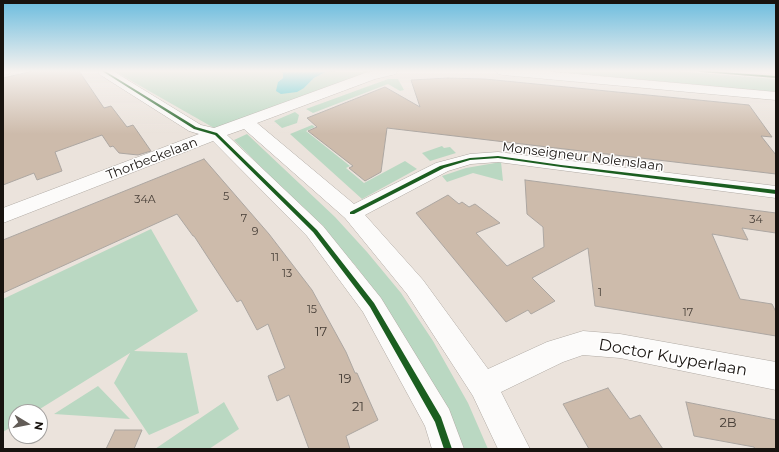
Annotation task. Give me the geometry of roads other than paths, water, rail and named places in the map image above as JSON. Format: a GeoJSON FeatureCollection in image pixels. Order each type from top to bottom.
{"type":"FeatureCollection","features":[{"type":"Feature","properties":{"kind":"street"},"geometry":{"type":"LineString","coordinates":[[139,92],[195,128],[216,134],[315,231],[372,304],[438,420],[448,449]]}},
{"type":"Feature","properties":{"kind":"street","name":"Thorbeckelaan"},"geometry":{"type":"LineString","coordinates":[[3,216],[328,92]]}},
{"type":"Feature","properties":{"kind":"street"},"geometry":{"type":"LineString","coordinates":[[735,92],[776,96]]}},
{"type":"Feature","properties":{"kind":"street"},"geometry":{"type":"LineString","coordinates":[[247,123],[352,213],[414,287],[483,386],[514,449]]}},
{"type":"Feature","properties":{"kind":"street","name":"Monseigneur Nolenslaan"},"geometry":{"type":"LineString","coordinates":[[352,213],[442,167],[470,159],[498,157],[574,168],[776,192]]}},
{"type":"Feature","properties":{"kind":"street","name":"Doctor Kuyperlaan"},"geometry":{"type":"LineString","coordinates":[[483,386],[557,351],[583,343],[620,346],[776,376]]}},
{"type":"Feature","properties":{"kind":"water"},"geometry":{"type":"Polygon","coordinates":[[[278,92],[296,92],[281,94],[278,92]]]}}]}
